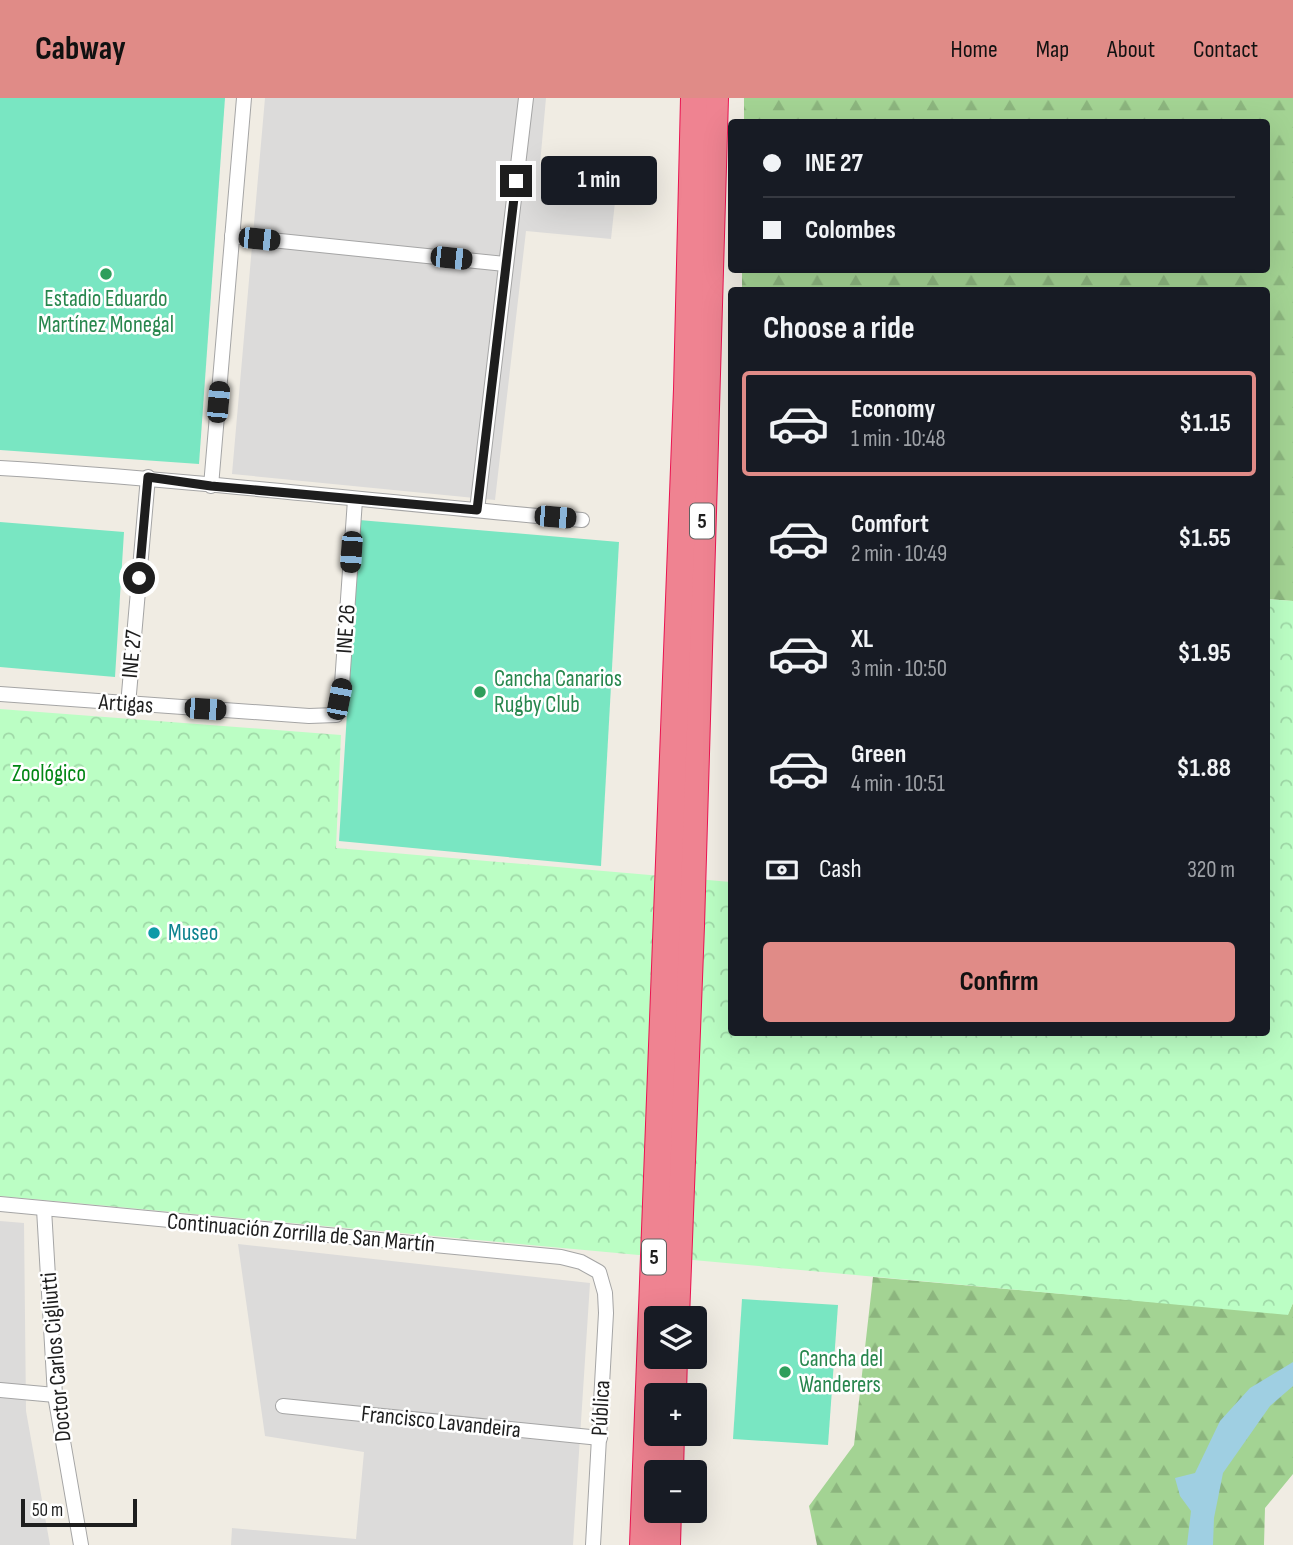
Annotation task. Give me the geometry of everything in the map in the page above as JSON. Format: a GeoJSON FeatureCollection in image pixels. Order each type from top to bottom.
{"type":"FeatureCollection","features":[{"type":"Feature","properties":{"kind":"highway","name":"5"},"geometry":{"type":"LineString","coordinates":[[679,924],[694,98]]}},
{"type":"Feature","properties":{"kind":"highway","name":"5"},"geometry":{"type":"LineString","coordinates":[[643,1545],[677,969],[715,98]]}},
{"type":"Feature","properties":{"kind":"highway","name":"5"},"geometry":{"type":"LineString","coordinates":[[676,1306],[677,969]]}},
{"type":"Feature","properties":{"kind":"highway"},"geometry":{"type":"LineString","coordinates":[[667,1545],[668,1523]]}},
{"type":"Feature","properties":{"kind":"street"},"geometry":{"type":"LineString","coordinates":[[211,486],[244,98]]}},
{"type":"Feature","properties":{"kind":"street"},"geometry":{"type":"LineString","coordinates":[[477,510],[526,98]]}},
{"type":"Feature","properties":{"kind":"street"},"geometry":{"type":"LineString","coordinates":[[232,236],[505,264]]}},
{"type":"Feature","properties":{"kind":"street"},"geometry":{"type":"LineString","coordinates":[[0,468],[148,477],[211,486],[582,520]]}},
{"type":"Feature","properties":{"kind":"street","name":"INE 27"},"geometry":{"type":"LineString","coordinates":[[128,705],[148,477]]}},
{"type":"Feature","properties":{"kind":"street","name":"INE 26"},"geometry":{"type":"LineString","coordinates":[[336,715],[342,684],[355,499]]}},
{"type":"Feature","properties":{"kind":"street","name":"Artigas"},"geometry":{"type":"LineString","coordinates":[[0,694],[128,705],[309,716],[336,715]]}},
{"type":"Feature","properties":{"kind":"street","name":"Continuación Zorrilla de San Martín"},"geometry":{"type":"LineString","coordinates":[[0,1204],[561,1257],[581,1262],[599,1272]]}},
{"type":"Feature","properties":{"kind":"street","name":"Doctor Carlos Cigliutti"},"geometry":{"type":"LineString","coordinates":[[44,1209],[55,1395],[81,1545]]}},
{"type":"Feature","properties":{"kind":"street","name":"Pública"},"geometry":{"type":"LineString","coordinates":[[593,1545],[606,1314],[605,1293],[599,1272]]}},
{"type":"Feature","properties":{"kind":"street"},"geometry":{"type":"LineString","coordinates":[[0,1390],[55,1395]]}},
{"type":"Feature","properties":{"kind":"street","name":"Francisco Lavandeira"},"geometry":{"type":"LineString","coordinates":[[282,1406],[600,1438]]}},
{"type":"Feature","properties":{"kind":"shaded area"},"geometry":{"type":"Polygon","coordinates":[[[265,98],[546,98],[540,164],[618,174],[611,239],[526,231],[495,500],[232,474],[265,98]]]}},
{"type":"Feature","properties":{"kind":"shaded area"},"geometry":{"type":"Polygon","coordinates":[[[0,1221],[24,1223],[26,1411],[50,1545],[0,1545],[0,1221]]]}},
{"type":"Feature","properties":{"kind":"shaded area"},"geometry":{"type":"Polygon","coordinates":[[[238,1244],[590,1283],[573,1545],[231,1545],[232,1528],[356,1539],[364,1452],[265,1436],[238,1244]]]}},
{"type":"Feature","properties":{"kind":"green space","name":"Estadio Eduardo Martínez Monegal"},"geometry":{"type":"Polygon","coordinates":[[[0,98],[225,98],[199,464],[0,450],[0,98]]]}},
{"type":"Feature","properties":{"kind":"green space"},"geometry":{"type":"Polygon","coordinates":[[[744,98],[1293,98],[1293,601],[1270,599],[1270,287],[742,287],[742,273],[1270,273],[1270,119],[744,119],[744,98]]]}},
{"type":"Feature","properties":{"kind":"green space","name":"Cancha Canarios Rugby Club"},"geometry":{"type":"Polygon","coordinates":[[[359,520],[619,542],[601,866],[339,841],[359,520]]]}},
{"type":"Feature","properties":{"kind":"green space"},"geometry":{"type":"Polygon","coordinates":[[[0,522],[124,532],[115,677],[0,667],[0,522]]]}},
{"type":"Feature","properties":{"kind":"green space","name":"Zoológico"},"geometry":{"type":"Polygon","coordinates":[[[1270,599],[1293,601],[1293,1303],[1288,1315],[0,1196],[0,709],[341,735],[336,848],[728,882],[728,1036],[1270,1036],[1270,599]]]}},
{"type":"Feature","properties":{"kind":"green space"},"geometry":{"type":"Polygon","coordinates":[[[873,1277],[1288,1314],[1293,1303],[1293,1474],[1265,1508],[1264,1545],[817,1545],[809,1506],[854,1445],[873,1277]]]}},
{"type":"Feature","properties":{"kind":"green space","name":"Cancha del Wanderers"},"geometry":{"type":"Polygon","coordinates":[[[742,1299],[838,1305],[828,1445],[733,1439],[742,1299]]]}},
{"type":"Feature","properties":{"kind":"water"},"geometry":{"type":"Polygon","coordinates":[[[1293,1362],[1293,1386],[1270,1406],[1223,1473],[1214,1518],[1213,1545],[1187,1545],[1191,1511],[1180,1496],[1175,1478],[1195,1473],[1220,1421],[1250,1388],[1293,1362]]]}},
{"type":"Feature","properties":{"kind":"place","name":"Estadio Eduardo Martínez Monegal"},"geometry":{"type":"Point","coordinates":[106,274]}},
{"type":"Feature","properties":{"kind":"place","name":"Cancha Canarios Rugby Club"},"geometry":{"type":"Point","coordinates":[480,692]}},
{"type":"Feature","properties":{"kind":"place","name":"Museo"},"geometry":{"type":"Point","coordinates":[154,933]}},
{"type":"Feature","properties":{"kind":"place","name":"Cancha del Wanderers"},"geometry":{"type":"Point","coordinates":[785,1372]}},
{"type":"Feature","properties":{"kind":"route"},"geometry":{"type":"LineString","coordinates":[[139,578],[148,477],[211,486],[477,510],[516,181]]}}]}
